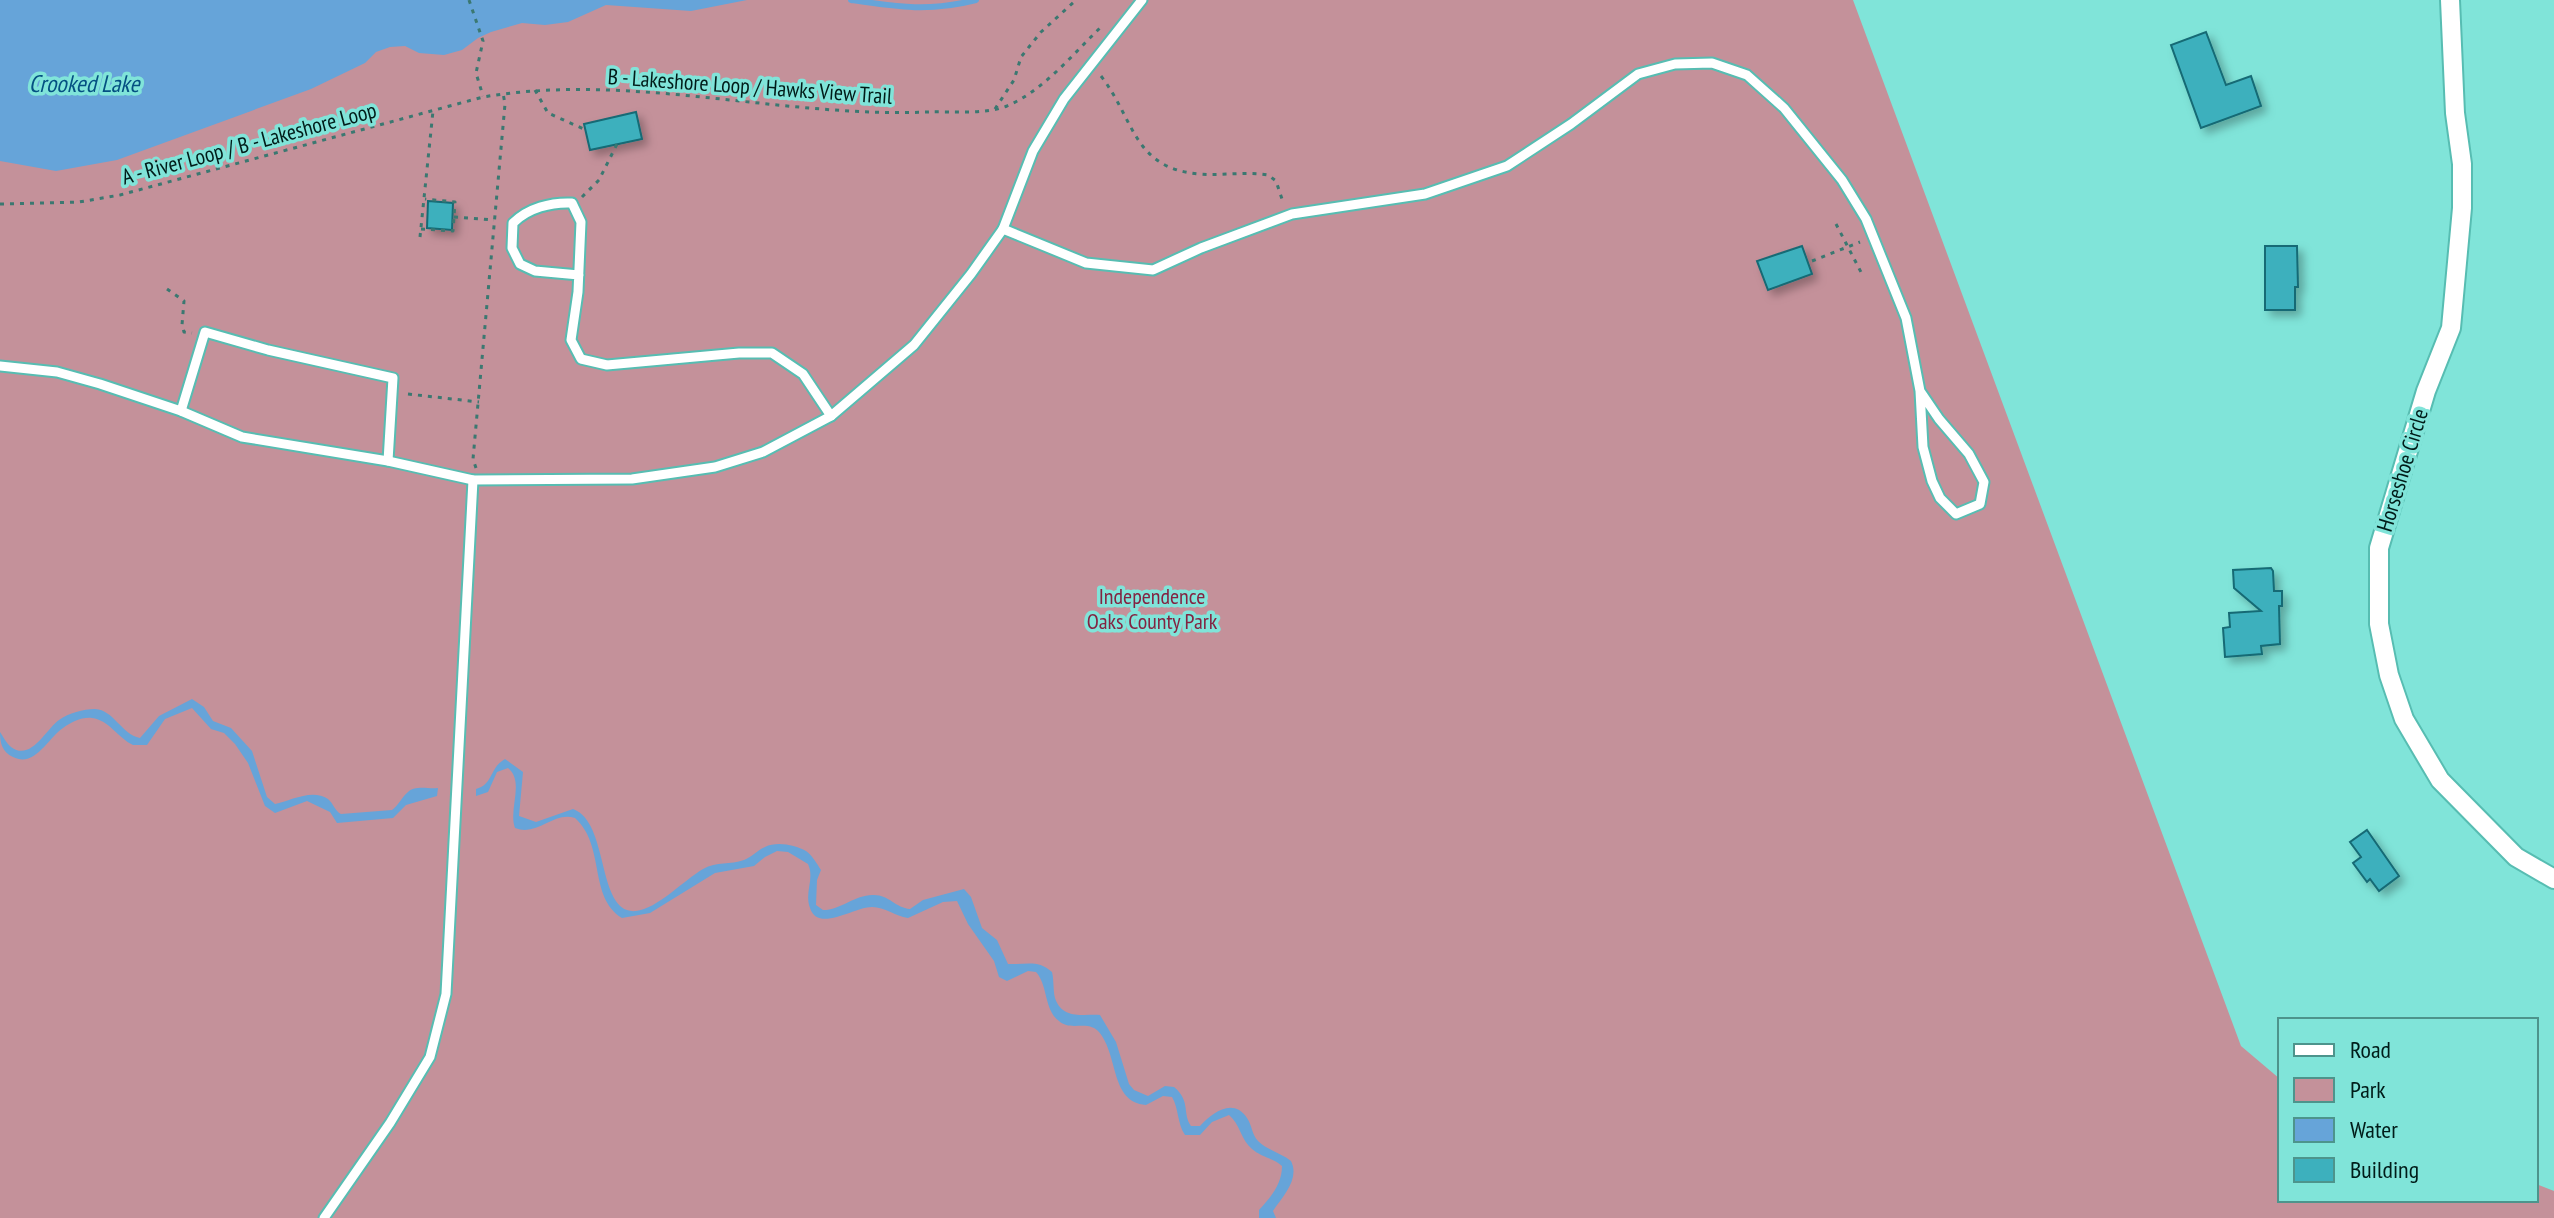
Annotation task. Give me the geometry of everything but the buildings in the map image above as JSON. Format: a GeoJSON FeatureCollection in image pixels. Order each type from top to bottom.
{"type":"FeatureCollection","features":[{"type":"Feature","properties":{"kind":"street","name":"Horseshoe Circle"},"geometry":{"type":"LineString","coordinates":[[2450,0],[2455,113],[2462,177],[2451,328],[2426,391],[2379,548],[2379,624],[2389,675],[2404,719],[2440,780],[2516,857],[2554,879]]}},
{"type":"Feature","properties":{"kind":"lane"},"geometry":{"type":"LineString","coordinates":[[0,366],[57,372],[181,411],[242,437],[388,461],[473,480],[632,479],[715,467],[763,452],[831,416],[914,345],[1003,229],[1033,151],[1064,99],[1142,0]]}},
{"type":"Feature","properties":{"kind":"lane"},"geometry":{"type":"LineString","coordinates":[[1003,229],[1086,263],[1153,270],[1201,248],[1287,216],[1425,194],[1507,166],[1571,124],[1638,74],[1675,64],[1712,63],[1747,75],[1784,108],[1842,180],[1874,237],[1906,318],[1920,391],[1923,447],[1932,481],[1940,498],[1956,514],[1980,504],[1984,482],[1969,454],[1920,391]]}},
{"type":"Feature","properties":{"kind":"lane"},"geometry":{"type":"LineString","coordinates":[[579,275],[535,271],[520,264],[512,248],[513,223],[523,213],[559,202],[572,203],[581,222],[579,275],[571,340],[581,359],[607,365],[772,353],[803,374],[831,416]]}},
{"type":"Feature","properties":{"kind":"lane"},"geometry":{"type":"LineString","coordinates":[[181,411],[205,332],[268,350],[393,378],[388,461]]}},
{"type":"Feature","properties":{"kind":"lane"},"geometry":{"type":"LineString","coordinates":[[324,1218],[390,1123],[430,1057],[446,994],[473,480]]}},
{"type":"Feature","properties":{"kind":"path"},"geometry":{"type":"LineString","coordinates":[[469,0],[483,41],[476,73],[483,97]]}},
{"type":"Feature","properties":{"kind":"path"},"geometry":{"type":"LineString","coordinates":[[995,109],[1014,80],[1021,57],[1041,32],[1076,0]]}},
{"type":"Feature","properties":{"kind":"path"},"geometry":{"type":"LineString","coordinates":[[995,109],[1031,94],[1105,23]]}},
{"type":"Feature","properties":{"kind":"path"},"geometry":{"type":"LineString","coordinates":[[1078,49],[1086,59]]}},
{"type":"Feature","properties":{"kind":"path"},"geometry":{"type":"LineString","coordinates":[[1095,69],[1104,79],[1144,150],[1156,162],[1173,170],[1201,175],[1268,175],[1276,181],[1287,216]]}},
{"type":"Feature","properties":{"kind":"path"},"geometry":{"type":"LineString","coordinates":[[535,90],[548,113],[586,130]]}},
{"type":"Feature","properties":{"kind":"path","name":"B - Lakeshore Loop / Hawks View Trail"},"geometry":{"type":"LineString","coordinates":[[503,93],[535,90],[717,97],[826,112],[890,114],[995,109]]}},
{"type":"Feature","properties":{"kind":"path","name":"A - River Loop / B - Lakeshore Loop"},"geometry":{"type":"LineString","coordinates":[[0,204],[79,202],[120,195],[371,125],[503,93]]}},
{"type":"Feature","properties":{"kind":"path"},"geometry":{"type":"LineString","coordinates":[[420,237],[433,111]]}},
{"type":"Feature","properties":{"kind":"path"},"geometry":{"type":"LineString","coordinates":[[572,203],[599,180],[617,144]]}},
{"type":"Feature","properties":{"kind":"path"},"geometry":{"type":"LineString","coordinates":[[421,229],[453,231],[455,202],[424,199]]}},
{"type":"Feature","properties":{"kind":"path"},"geometry":{"type":"LineString","coordinates":[[454,217],[495,220]]}},
{"type":"Feature","properties":{"kind":"path"},"geometry":{"type":"LineString","coordinates":[[1836,224],[1863,276]]}},
{"type":"Feature","properties":{"kind":"path"},"geometry":{"type":"LineString","coordinates":[[1812,261],[1874,237]]}},
{"type":"Feature","properties":{"kind":"path"},"geometry":{"type":"LineString","coordinates":[[167,289],[184,301],[184,332],[203,337]]}},
{"type":"Feature","properties":{"kind":"path"},"geometry":{"type":"LineString","coordinates":[[394,393],[479,402]]}},
{"type":"Feature","properties":{"kind":"green space","name":"Independence Oaks County Park"},"geometry":{"type":"Polygon","coordinates":[[[0,0],[1853,0],[2241,1046],[2278,1077],[2278,1202],[2538,1202],[2538,1185],[2554,1191],[2554,1218],[0,1218],[0,0]]]}},
{"type":"Feature","properties":{"kind":"water","name":"Crooked Lake"},"geometry":{"type":"Polygon","coordinates":[[[0,0],[747,0],[691,11],[606,5],[568,22],[545,25],[522,23],[491,32],[462,50],[444,55],[419,53],[405,46],[390,47],[311,89],[117,160],[56,171],[0,161],[0,0]]]}},
{"type":"Feature","properties":{"kind":"water"},"geometry":{"type":"Polygon","coordinates":[[[192,699],[204,707],[213,721],[231,728],[252,751],[267,797],[275,804],[301,796],[322,796],[341,814],[392,810],[406,793],[414,789],[438,788],[437,796],[406,805],[393,818],[337,823],[330,812],[307,801],[275,813],[265,806],[248,763],[235,744],[224,733],[211,729],[192,708],[165,719],[147,745],[133,745],[98,719],[88,718],[63,728],[28,759],[9,755],[1,743],[0,732],[11,747],[18,751],[25,750],[63,718],[95,709],[107,713],[133,736],[140,738],[159,716],[192,699]]]}},
{"type":"Feature","properties":{"kind":"water"},"geometry":{"type":"Polygon","coordinates":[[[505,759],[523,772],[519,816],[536,822],[573,809],[585,817],[593,831],[614,899],[623,908],[644,909],[703,869],[744,860],[762,848],[775,844],[802,849],[814,860],[821,870],[817,880],[816,905],[823,910],[867,895],[884,897],[910,909],[923,900],[964,889],[971,897],[982,928],[997,940],[1008,964],[1036,964],[1047,968],[1052,972],[1055,998],[1063,1010],[1074,1014],[1100,1015],[1116,1042],[1129,1084],[1134,1090],[1148,1096],[1165,1086],[1174,1087],[1183,1097],[1191,1126],[1200,1126],[1223,1109],[1235,1109],[1247,1118],[1258,1141],[1291,1161],[1292,1181],[1273,1211],[1276,1218],[1259,1218],[1259,1210],[1278,1184],[1282,1166],[1252,1149],[1229,1115],[1212,1122],[1200,1135],[1185,1135],[1172,1097],[1163,1096],[1146,1105],[1126,1096],[1099,1032],[1090,1026],[1069,1026],[1059,1021],[1051,1011],[1036,972],[1028,971],[1007,981],[999,977],[994,961],[968,924],[957,901],[943,902],[908,918],[872,907],[828,919],[821,918],[814,915],[808,902],[808,864],[788,852],[777,851],[754,866],[715,873],[650,913],[622,918],[611,909],[605,897],[591,842],[575,818],[560,818],[531,829],[515,828],[516,788],[513,774],[508,768],[497,772],[488,792],[476,796],[476,789],[486,783],[505,759]]]}},
{"type":"Feature","properties":{"kind":"waterway"},"geometry":{"type":"LineString","coordinates":[[851,0],[914,7],[976,0]]}}]}
